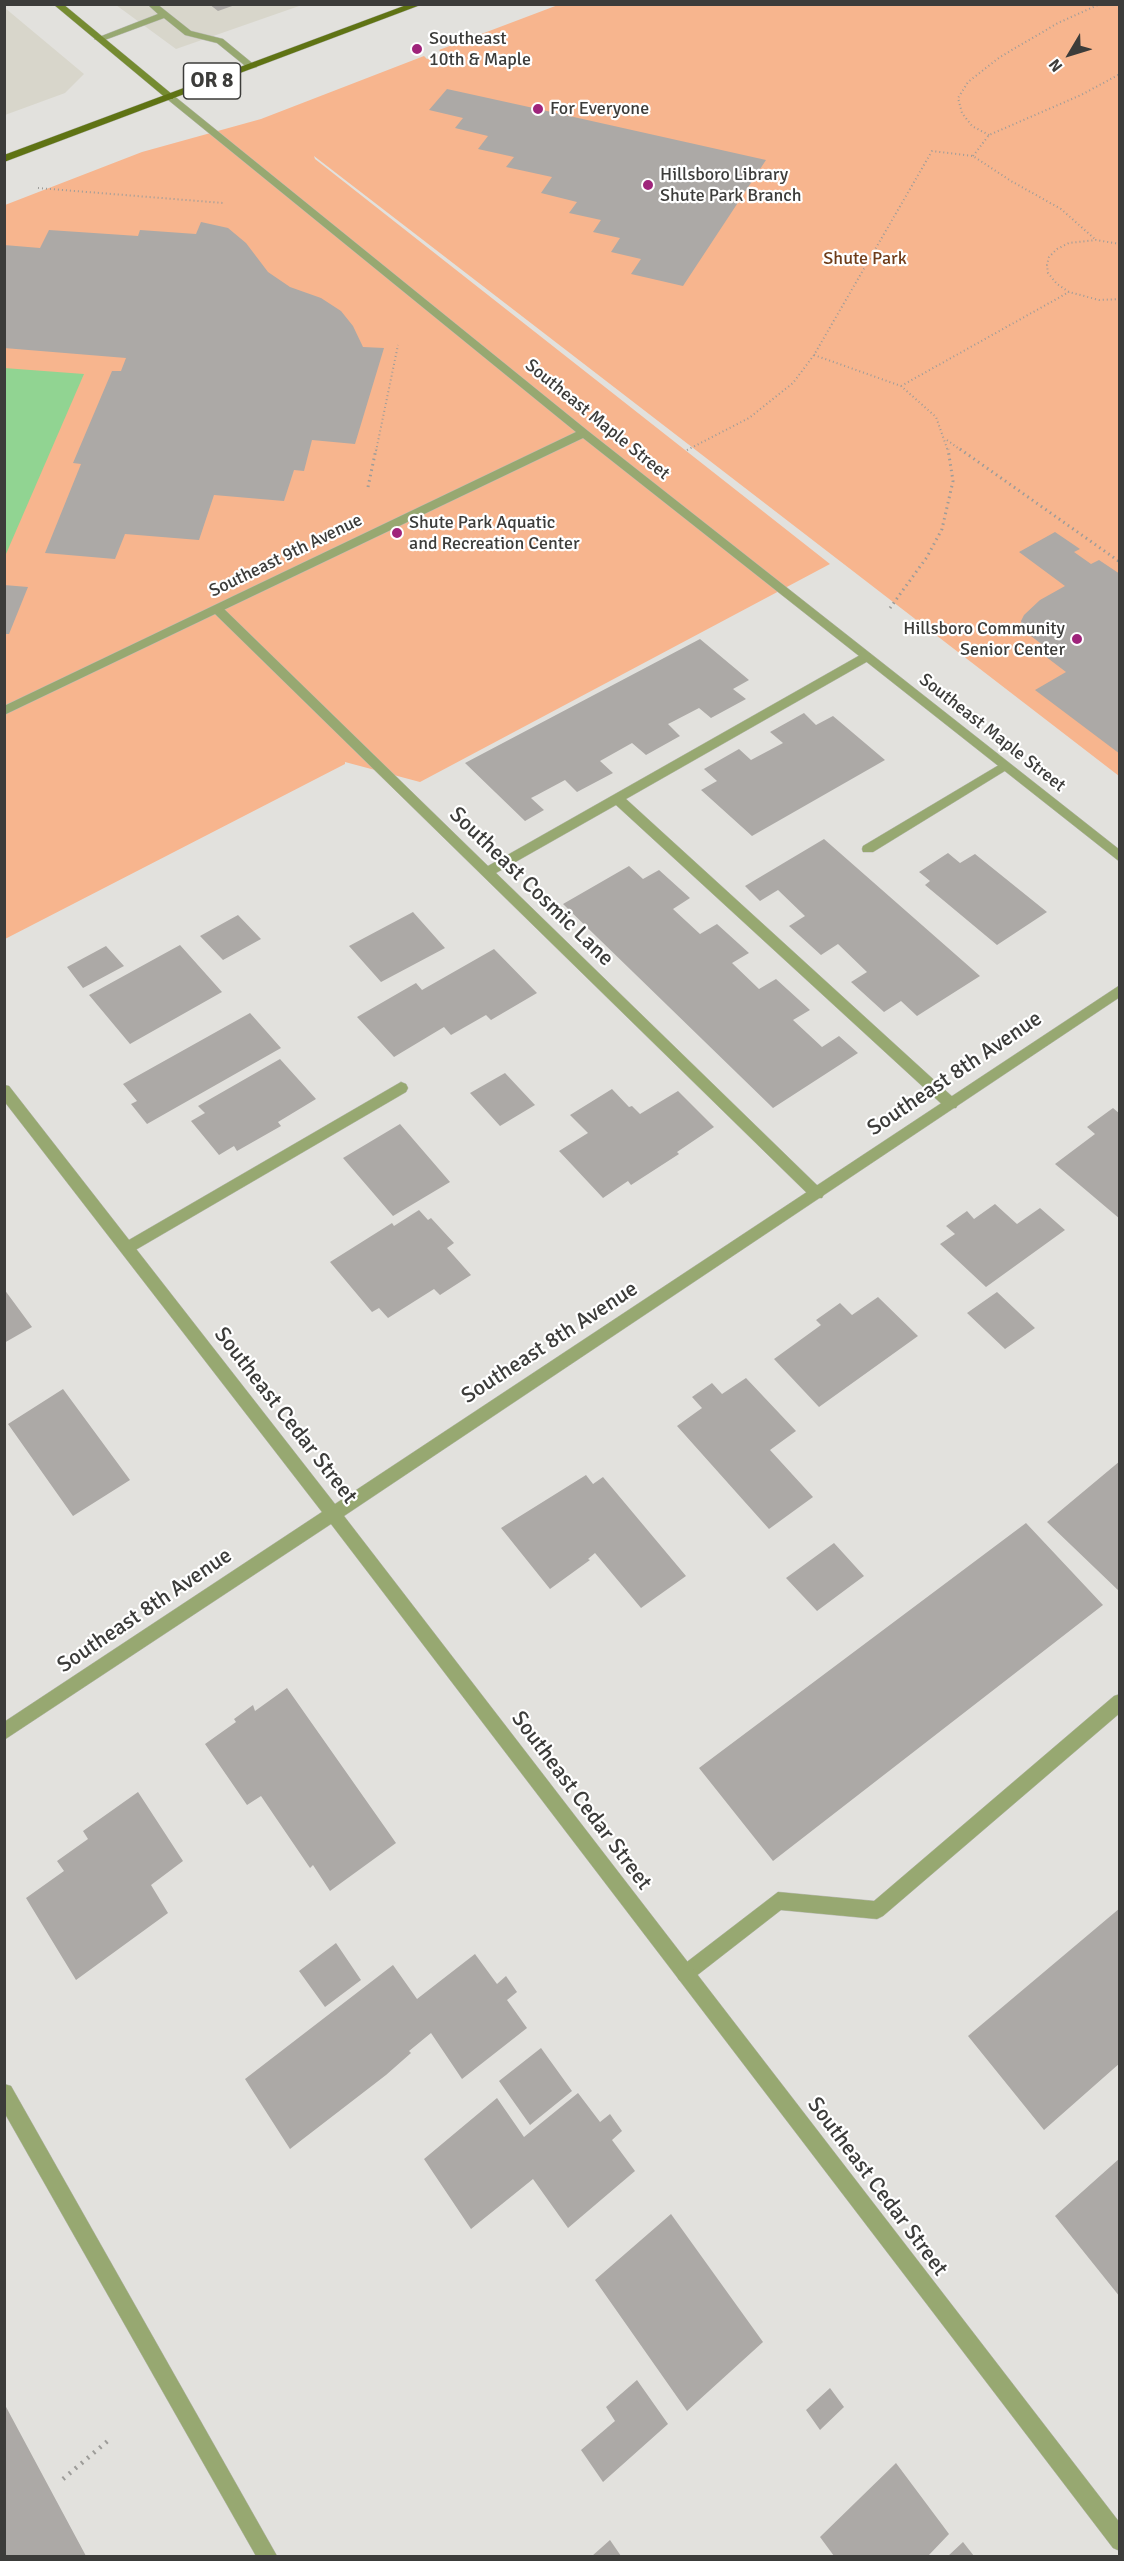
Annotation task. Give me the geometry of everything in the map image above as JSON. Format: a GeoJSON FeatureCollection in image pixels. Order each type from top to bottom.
{"type":"FeatureCollection","features":[{"type":"Feature","properties":{"kind":"main road","name":"OR 8"},"geometry":{"type":"LineString","coordinates":[[4,159],[419,4]]}},
{"type":"Feature","properties":{"kind":"street","name":"Southeast Maple Street"},"geometry":{"type":"LineString","coordinates":[[57,4],[584,433],[1119,857]]}},
{"type":"Feature","properties":{"kind":"street"},"geometry":{"type":"LineString","coordinates":[[151,4],[188,33],[220,41],[252,67]]}},
{"type":"Feature","properties":{"kind":"street"},"geometry":{"type":"LineString","coordinates":[[99,39],[164,15]]}},
{"type":"Feature","properties":{"kind":"street","name":"Southeast 9th Avenue"},"geometry":{"type":"LineString","coordinates":[[4,711],[584,433]]}},
{"type":"Feature","properties":{"kind":"street","name":"Southeast Cosmic Lane"},"geometry":{"type":"LineString","coordinates":[[217,609],[817,1194]]}},
{"type":"Feature","properties":{"kind":"street"},"geometry":{"type":"LineString","coordinates":[[486,873],[866,657]]}},
{"type":"Feature","properties":{"kind":"street"},"geometry":{"type":"LineString","coordinates":[[868,849],[1004,766]]}},
{"type":"Feature","properties":{"kind":"street"},"geometry":{"type":"LineString","coordinates":[[617,798],[951,1104]]}},
{"type":"Feature","properties":{"kind":"street","name":"Southeast 8th Avenue"},"geometry":{"type":"LineString","coordinates":[[4,1732],[817,1194],[1119,990]]}},
{"type":"Feature","properties":{"kind":"street"},"geometry":{"type":"LineString","coordinates":[[127,1248],[401,1088]]}},
{"type":"Feature","properties":{"kind":"street","name":"Southeast Cedar Street"},"geometry":{"type":"LineString","coordinates":[[4,1090],[333,1514],[1119,2541]]}},
{"type":"Feature","properties":{"kind":"street"},"geometry":{"type":"LineString","coordinates":[[685,1974],[778,1901],[877,1910],[1119,1702]]}},
{"type":"Feature","properties":{"kind":"street"},"geometry":{"type":"LineString","coordinates":[[4,2093],[267,2556]]}},
{"type":"Feature","properties":{"kind":"path"},"geometry":{"type":"LineString","coordinates":[[989,135],[972,126],[962,113],[958,98],[968,82],[1000,57],[1058,23],[1100,4]]}},
{"type":"Feature","properties":{"kind":"path"},"geometry":{"type":"LineString","coordinates":[[973,156],[989,135],[1081,94],[1119,74]]}},
{"type":"Feature","properties":{"kind":"path"},"geometry":{"type":"LineString","coordinates":[[687,450],[749,418],[794,383],[814,355],[932,151],[973,156],[1011,181],[1061,209],[1096,240]]}},
{"type":"Feature","properties":{"kind":"path"},"geometry":{"type":"LineString","coordinates":[[38,188],[223,203]]}},
{"type":"Feature","properties":{"kind":"path"},"geometry":{"type":"LineString","coordinates":[[1119,244],[1096,240],[1069,243],[1057,249],[1049,257],[1047,265],[1048,273],[1057,284],[1070,292],[1100,300],[1119,299]]}},
{"type":"Feature","properties":{"kind":"path"},"geometry":{"type":"LineString","coordinates":[[901,386],[1070,292]]}},
{"type":"Feature","properties":{"kind":"path"},"geometry":{"type":"LineString","coordinates":[[368,488],[398,345]]}},
{"type":"Feature","properties":{"kind":"path"},"geometry":{"type":"LineString","coordinates":[[814,355],[901,386],[936,417],[946,440],[953,481],[942,529],[927,557],[890,608]]}},
{"type":"Feature","properties":{"kind":"path"},"geometry":{"type":"LineString","coordinates":[[946,440],[1119,562]]}},
{"type":"Feature","properties":{"kind":"path"},"geometry":{"type":"LineString","coordinates":[[63,2479],[110,2439]]}},
{"type":"Feature","properties":{"kind":"shaded area"},"geometry":{"type":"Polygon","coordinates":[[[116,5],[302,5],[176,49],[116,5]]]}},
{"type":"Feature","properties":{"kind":"shaded area"},"geometry":{"type":"Polygon","coordinates":[[[5,8],[84,74],[65,93],[5,115],[5,8]]]}},
{"type":"Feature","properties":{"kind":"shaded area"},"geometry":{"type":"Polygon","coordinates":[[[4,368],[84,374],[6,554],[4,554],[4,368]]]}},
{"type":"Feature","properties":{"kind":"green space","name":"Shute Park"},"geometry":{"type":"Polygon","coordinates":[[[558,5],[1119,5],[1119,776],[314,156],[830,564],[420,782],[345,762],[5,939],[5,205],[142,152],[261,119],[424,56],[427,59],[442,53],[439,50],[558,5]]]}},
{"type":"Feature","properties":{"kind":"building"},"geometry":{"type":"Polygon","coordinates":[[[209,4],[235,4],[235,5],[218,11],[209,4]]]}},
{"type":"Feature","properties":{"kind":"building","name":"Hillsboro Library Shute Park Branch"},"geometry":{"type":"Polygon","coordinates":[[[447,89],[766,160],[683,286],[631,274],[641,259],[611,252],[620,238],[593,232],[601,220],[569,213],[577,202],[541,193],[552,177],[506,167],[514,157],[478,149],[488,136],[455,128],[463,118],[429,110],[447,89]]]}},
{"type":"Feature","properties":{"kind":"building"},"geometry":{"type":"Polygon","coordinates":[[[201,222],[228,228],[246,243],[268,272],[290,287],[321,298],[341,311],[353,326],[363,347],[384,348],[355,444],[312,440],[304,471],[294,470],[284,501],[214,495],[199,540],[125,534],[115,559],[45,553],[81,464],[73,463],[112,371],[121,371],[126,358],[4,348],[4,245],[40,248],[49,230],[138,236],[140,230],[196,234],[201,222]]]}},
{"type":"Feature","properties":{"kind":"building","name":"Hillsboro Community Senior Center"},"geometry":{"type":"Polygon","coordinates":[[[1055,532],[1080,549],[1074,552],[1091,564],[1099,560],[1120,574],[1120,754],[1035,690],[1066,672],[1041,653],[1048,649],[1023,630],[1021,621],[1024,615],[1040,600],[1065,586],[1019,552],[1055,532]]]}},
{"type":"Feature","properties":{"kind":"building"},"geometry":{"type":"Polygon","coordinates":[[[4,585],[28,587],[9,634],[4,634],[4,585]]]}},
{"type":"Feature","properties":{"kind":"building"},"geometry":{"type":"Polygon","coordinates":[[[700,639],[749,680],[733,689],[746,699],[711,718],[699,708],[668,724],[680,736],[646,755],[632,743],[600,761],[613,773],[577,792],[565,780],[531,798],[544,810],[525,821],[465,763],[700,639]]]}},
{"type":"Feature","properties":{"kind":"building"},"geometry":{"type":"Polygon","coordinates":[[[804,713],[816,725],[833,716],[885,760],[752,836],[701,790],[717,781],[704,769],[739,749],[751,760],[783,743],[770,732],[804,713]]]}},
{"type":"Feature","properties":{"kind":"building"},"geometry":{"type":"Polygon","coordinates":[[[824,839],[980,976],[917,1016],[901,1001],[884,1012],[851,982],[867,972],[838,944],[821,955],[789,926],[805,916],[778,890],[760,901],[745,886],[824,839]]]}},
{"type":"Feature","properties":{"kind":"building"},"geometry":{"type":"Polygon","coordinates":[[[948,853],[960,863],[975,854],[1047,912],[997,945],[925,885],[930,881],[919,872],[948,853]]]}},
{"type":"Feature","properties":{"kind":"building"},"geometry":{"type":"Polygon","coordinates":[[[629,866],[643,879],[659,870],[690,898],[673,909],[700,934],[717,924],[749,953],[732,963],[759,989],[776,979],[810,1010],[793,1020],[822,1047],[839,1036],[858,1053],[773,1108],[563,904],[629,866]]]}},
{"type":"Feature","properties":{"kind":"building"},"geometry":{"type":"Polygon","coordinates":[[[413,912],[445,948],[381,982],[349,946],[413,912]]]}},
{"type":"Feature","properties":{"kind":"building"},"geometry":{"type":"Polygon","coordinates":[[[238,915],[261,939],[223,960],[200,936],[238,915]]]}},
{"type":"Feature","properties":{"kind":"building"},"geometry":{"type":"Polygon","coordinates":[[[180,945],[222,992],[130,1044],[89,995],[180,945]]]}},
{"type":"Feature","properties":{"kind":"building"},"geometry":{"type":"Polygon","coordinates":[[[106,946],[124,966],[83,988],[67,967],[106,946]]]}},
{"type":"Feature","properties":{"kind":"building"},"geometry":{"type":"Polygon","coordinates":[[[494,949],[537,993],[491,1020],[486,1015],[451,1035],[444,1027],[394,1057],[357,1017],[416,983],[422,990],[494,949]]]}},
{"type":"Feature","properties":{"kind":"building"},"geometry":{"type":"Polygon","coordinates":[[[250,1013],[281,1048],[147,1124],[131,1104],[137,1101],[123,1084],[250,1013]]]}},
{"type":"Feature","properties":{"kind":"building"},"geometry":{"type":"Polygon","coordinates":[[[280,1059],[316,1099],[278,1122],[281,1126],[237,1151],[234,1146],[219,1155],[191,1121],[205,1113],[198,1106],[280,1059]]]}},
{"type":"Feature","properties":{"kind":"building"},"geometry":{"type":"Polygon","coordinates":[[[505,1073],[535,1105],[500,1126],[470,1093],[505,1073]]]}},
{"type":"Feature","properties":{"kind":"building"},"geometry":{"type":"Polygon","coordinates":[[[612,1089],[629,1107],[632,1106],[640,1114],[678,1091],[714,1127],[677,1152],[679,1154],[631,1185],[628,1181],[603,1198],[559,1151],[588,1133],[570,1115],[612,1089]]]}},
{"type":"Feature","properties":{"kind":"building"},"geometry":{"type":"Polygon","coordinates":[[[1113,1108],[1120,1114],[1120,1219],[1055,1164],[1095,1134],[1087,1127],[1113,1108]]]}},
{"type":"Feature","properties":{"kind":"building"},"geometry":{"type":"Polygon","coordinates":[[[400,1124],[450,1182],[393,1216],[343,1158],[400,1124]]]}},
{"type":"Feature","properties":{"kind":"building"},"geometry":{"type":"Polygon","coordinates":[[[995,1204],[1017,1224],[1040,1208],[1065,1230],[986,1287],[940,1244],[955,1234],[946,1226],[967,1211],[974,1219],[995,1204]]]}},
{"type":"Feature","properties":{"kind":"building"},"geometry":{"type":"Polygon","coordinates":[[[419,1210],[428,1220],[431,1218],[454,1243],[447,1248],[471,1275],[440,1295],[434,1289],[388,1318],[379,1308],[372,1312],[330,1262],[392,1223],[394,1226],[419,1210]]]}},
{"type":"Feature","properties":{"kind":"building"},"geometry":{"type":"Polygon","coordinates":[[[4,1289],[32,1327],[4,1343],[4,1289]]]}},
{"type":"Feature","properties":{"kind":"building"},"geometry":{"type":"Polygon","coordinates":[[[997,1292],[1035,1328],[1005,1349],[967,1313],[997,1292]]]}},
{"type":"Feature","properties":{"kind":"building"},"geometry":{"type":"Polygon","coordinates":[[[878,1297],[918,1336],[819,1407],[774,1359],[821,1325],[816,1320],[840,1303],[852,1315],[878,1297]]]}},
{"type":"Feature","properties":{"kind":"building"},"geometry":{"type":"Polygon","coordinates":[[[746,1378],[796,1431],[770,1450],[813,1497],[769,1529],[677,1426],[702,1408],[692,1397],[712,1383],[722,1394],[746,1378]]]}},
{"type":"Feature","properties":{"kind":"building"},"geometry":{"type":"Polygon","coordinates":[[[63,1389],[130,1480],[73,1516],[8,1424],[63,1389]]]}},
{"type":"Feature","properties":{"kind":"building"},"geometry":{"type":"Polygon","coordinates":[[[1120,1461],[1120,1592],[1047,1522],[1120,1461]]]}},
{"type":"Feature","properties":{"kind":"building"},"geometry":{"type":"Polygon","coordinates":[[[586,1475],[593,1484],[603,1477],[686,1576],[641,1608],[595,1553],[588,1559],[590,1560],[550,1589],[501,1528],[586,1475]]]}},
{"type":"Feature","properties":{"kind":"building"},"geometry":{"type":"Polygon","coordinates":[[[1026,1523],[1103,1605],[773,1861],[699,1768],[1026,1523]]]}},
{"type":"Feature","properties":{"kind":"building"},"geometry":{"type":"Polygon","coordinates":[[[834,1543],[864,1576],[817,1611],[786,1578],[834,1543]]]}},
{"type":"Feature","properties":{"kind":"building"},"geometry":{"type":"Polygon","coordinates":[[[287,1688],[396,1843],[330,1891],[313,1865],[310,1868],[261,1796],[247,1805],[205,1744],[236,1722],[234,1719],[253,1705],[255,1711],[287,1688]]]}},
{"type":"Feature","properties":{"kind":"building"},"geometry":{"type":"Polygon","coordinates":[[[138,1792],[183,1861],[151,1885],[168,1913],[76,1980],[26,1898],[64,1871],[57,1861],[88,1839],[83,1831],[138,1792]]]}},
{"type":"Feature","properties":{"kind":"building"},"geometry":{"type":"Polygon","coordinates":[[[1120,1908],[1120,2063],[1044,2130],[968,2036],[1120,1908]]]}},
{"type":"Feature","properties":{"kind":"building"},"geometry":{"type":"Polygon","coordinates":[[[336,1943],[361,1980],[325,2007],[299,1971],[336,1943]]]}},
{"type":"Feature","properties":{"kind":"building"},"geometry":{"type":"Polygon","coordinates":[[[475,1954],[497,1984],[506,1976],[517,1992],[507,2000],[527,2028],[462,2079],[431,2033],[409,2051],[411,2053],[386,2075],[290,2149],[245,2079],[393,1965],[417,1999],[475,1954]]]}},
{"type":"Feature","properties":{"kind":"building"},"geometry":{"type":"Polygon","coordinates":[[[541,2048],[572,2091],[530,2125],[499,2081],[541,2048]]]}},
{"type":"Feature","properties":{"kind":"building"},"geometry":{"type":"Polygon","coordinates":[[[578,2093],[600,2122],[610,2114],[622,2131],[612,2140],[635,2171],[568,2228],[533,2179],[471,2229],[424,2159],[497,2098],[524,2137],[578,2093]]]}},
{"type":"Feature","properties":{"kind":"building"},"geometry":{"type":"Polygon","coordinates":[[[1120,2158],[1120,2297],[1055,2216],[1120,2158]]]}},
{"type":"Feature","properties":{"kind":"building"},"geometry":{"type":"Polygon","coordinates":[[[671,2214],[763,2342],[687,2411],[595,2280],[671,2214]]]}},
{"type":"Feature","properties":{"kind":"building"},"geometry":{"type":"Polygon","coordinates":[[[637,2380],[668,2424],[603,2482],[581,2450],[615,2421],[606,2407],[637,2380]]]}},
{"type":"Feature","properties":{"kind":"building"},"geometry":{"type":"Polygon","coordinates":[[[830,2388],[844,2407],[820,2430],[806,2410],[830,2388]]]}},
{"type":"Feature","properties":{"kind":"building"},"geometry":{"type":"Polygon","coordinates":[[[5,2405],[86,2556],[5,2556],[5,2405]]]}},
{"type":"Feature","properties":{"kind":"building"},"geometry":{"type":"Polygon","coordinates":[[[896,2463],[949,2534],[928,2556],[834,2556],[820,2537],[896,2463]]]}},
{"type":"Feature","properties":{"kind":"building"},"geometry":{"type":"Polygon","coordinates":[[[610,2540],[621,2556],[592,2556],[610,2540]]]}},
{"type":"Feature","properties":{"kind":"building"},"geometry":{"type":"Polygon","coordinates":[[[963,2542],[974,2556],[948,2556],[963,2542]]]}},
{"type":"Feature","properties":{"kind":"place","name":"Southeast 10th & Maple"},"geometry":{"type":"Point","coordinates":[417,49]}},
{"type":"Feature","properties":{"kind":"place","name":"For Everyone"},"geometry":{"type":"Point","coordinates":[538,109]}},
{"type":"Feature","properties":{"kind":"place","name":"Hillsboro Library Shute Park Branch"},"geometry":{"type":"Point","coordinates":[648,185]}},
{"type":"Feature","properties":{"kind":"place","name":"Shute Park Aquatic and Recreation Center"},"geometry":{"type":"Point","coordinates":[397,533]}},
{"type":"Feature","properties":{"kind":"place","name":"Hillsboro Community Senior Center"},"geometry":{"type":"Point","coordinates":[1077,639]}}]}
